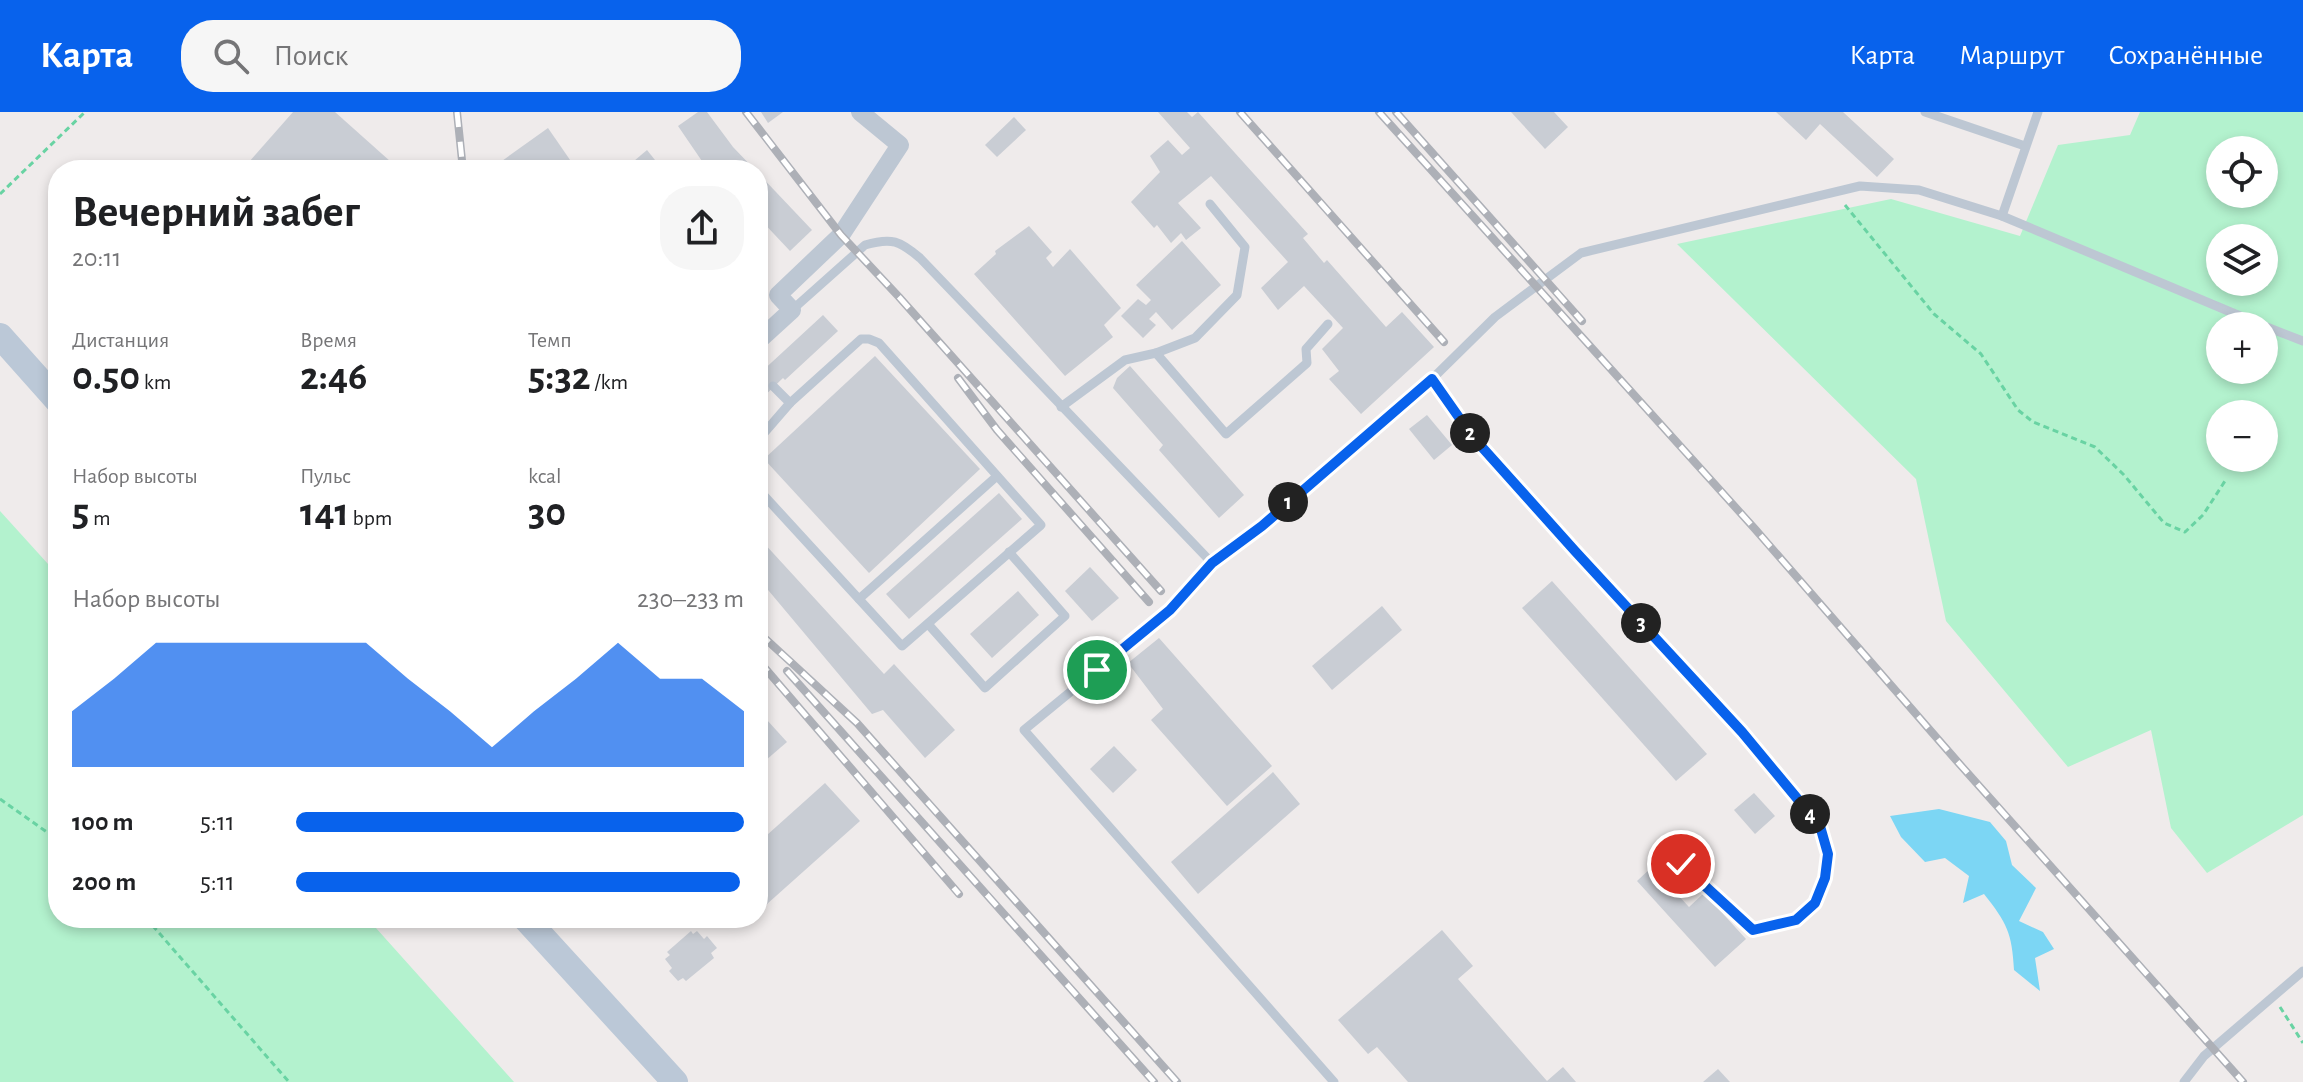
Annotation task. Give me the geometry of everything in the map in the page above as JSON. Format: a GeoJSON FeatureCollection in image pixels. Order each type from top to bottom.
{"type":"FeatureCollection","features":[{"type":"Feature","properties":{"kind":"main road"},"geometry":{"type":"LineString","coordinates":[[0,336],[48,390]]}},
{"type":"Feature","properties":{"kind":"main road"},"geometry":{"type":"LineString","coordinates":[[534,928],[675,1082]]}},
{"type":"Feature","properties":{"kind":"street"},"geometry":{"type":"LineString","coordinates":[[768,332],[792,310],[778,295],[841,235],[900,145],[860,112]]}},
{"type":"Feature","properties":{"kind":"lane"},"geometry":{"type":"LineString","coordinates":[[1925,112],[2025,146]]}},
{"type":"Feature","properties":{"kind":"lane"},"geometry":{"type":"LineString","coordinates":[[2002,216],[2038,112]]}},
{"type":"Feature","properties":{"kind":"lane"},"geometry":{"type":"LineString","coordinates":[[1334,1082],[1024,730],[1170,610],[1212,563],[1262,526],[1432,379],[1495,317],[1581,253],[1860,186],[1919,190],[2002,216],[2231,312]]}},
{"type":"Feature","properties":{"kind":"lane"},"geometry":{"type":"LineString","coordinates":[[1061,407],[1125,360],[1156,353],[1195,338],[1237,295],[1245,247],[1210,204]]}},
{"type":"Feature","properties":{"kind":"lane"},"geometry":{"type":"LineString","coordinates":[[792,310],[865,245],[880,241],[903,244],[920,258],[1212,563]]}},
{"type":"Feature","properties":{"kind":"lane"},"geometry":{"type":"LineString","coordinates":[[1156,353],[1226,434],[1307,363],[1306,349],[1328,324]]}},
{"type":"Feature","properties":{"kind":"lane"},"geometry":{"type":"LineString","coordinates":[[2278,331],[2303,341]]}},
{"type":"Feature","properties":{"kind":"lane"},"geometry":{"type":"LineString","coordinates":[[768,428],[790,403],[861,339],[869,339],[879,343],[1041,525],[902,646],[768,500]]}},
{"type":"Feature","properties":{"kind":"lane"},"geometry":{"type":"LineString","coordinates":[[1432,379],[1472,436],[1742,732],[1820,826],[1828,854],[1825,878],[1815,903],[1796,920],[1753,930],[1681,864]]}},
{"type":"Feature","properties":{"kind":"lane"},"geometry":{"type":"LineString","coordinates":[[773,386],[790,403]]}},
{"type":"Feature","properties":{"kind":"lane"},"geometry":{"type":"LineString","coordinates":[[859,599],[997,476]]}},
{"type":"Feature","properties":{"kind":"lane"},"geometry":{"type":"LineString","coordinates":[[928,624],[985,688],[1065,616],[1009,552]]}},
{"type":"Feature","properties":{"kind":"lane"},"geometry":{"type":"LineString","coordinates":[[2184,1082],[2204,1056],[2303,971]]}},
{"type":"Feature","properties":{"kind":"path"},"geometry":{"type":"LineString","coordinates":[[0,194],[85,112]]}},
{"type":"Feature","properties":{"kind":"path"},"geometry":{"type":"LineString","coordinates":[[1835,192],[1934,314],[1981,354],[2018,410],[2033,422],[2095,447],[2124,475],[2164,523],[2185,532],[2203,515],[2225,481]]}},
{"type":"Feature","properties":{"kind":"path"},"geometry":{"type":"LineString","coordinates":[[0,799],[48,833]]}},
{"type":"Feature","properties":{"kind":"path"},"geometry":{"type":"LineString","coordinates":[[155,928],[289,1082]]}},
{"type":"Feature","properties":{"kind":"path"},"geometry":{"type":"LineString","coordinates":[[2274,997],[2303,1043]]}},
{"type":"Feature","properties":{"kind":"green space"},"geometry":{"type":"Polygon","coordinates":[[[2140,112],[2303,112],[2303,815],[2207,873],[2171,828],[2151,730],[2068,767],[1946,621],[1916,479],[1677,244],[1891,199],[2020,236],[2058,145],[2130,135],[2140,112]]]}},
{"type":"Feature","properties":{"kind":"green space"},"geometry":{"type":"Polygon","coordinates":[[[0,511],[48,564],[48,928],[376,928],[514,1082],[0,1082],[0,511]]]}},
{"type":"Feature","properties":{"kind":"water"},"geometry":{"type":"Polygon","coordinates":[[[1939,809],[1990,822],[2006,841],[2012,865],[2036,888],[2019,921],[2043,932],[2054,949],[2035,958],[2040,991],[2014,970],[2007,929],[1984,894],[1963,903],[1969,876],[1945,858],[1925,862],[1901,837],[1890,816],[1939,809]]]}},
{"type":"Feature","properties":{"kind":"building"},"geometry":{"type":"Polygon","coordinates":[[[293,112],[335,112],[389,160],[251,160],[293,112]]]}},
{"type":"Feature","properties":{"kind":"building"},"geometry":{"type":"Polygon","coordinates":[[[698,112],[707,112],[745,160],[701,160],[678,126],[698,112]]]}},
{"type":"Feature","properties":{"kind":"building"},"geometry":{"type":"Polygon","coordinates":[[[761,112],[783,112],[768,123],[761,112]]]}},
{"type":"Feature","properties":{"kind":"building"},"geometry":{"type":"Polygon","coordinates":[[[1158,112],[1187,112],[1192,117],[1198,112],[1308,234],[1303,238],[1324,263],[1327,260],[1386,327],[1402,312],[1434,347],[1361,414],[1329,379],[1339,371],[1322,349],[1343,328],[1304,286],[1278,310],[1261,288],[1288,262],[1211,176],[1178,203],[1201,228],[1186,240],[1181,233],[1171,243],[1157,225],[1154,228],[1131,202],[1160,172],[1150,156],[1168,140],[1182,155],[1190,148],[1158,112]]]}},
{"type":"Feature","properties":{"kind":"building"},"geometry":{"type":"Polygon","coordinates":[[[1511,112],[1554,112],[1568,127],[1545,149],[1511,112]]]}},
{"type":"Feature","properties":{"kind":"building"},"geometry":{"type":"Polygon","coordinates":[[[1776,112],[1843,112],[1894,159],[1877,177],[1820,124],[1806,140],[1776,112]]]}},
{"type":"Feature","properties":{"kind":"building"},"geometry":{"type":"Polygon","coordinates":[[[1014,117],[1026,130],[997,157],[985,145],[1014,117]]]}},
{"type":"Feature","properties":{"kind":"building"},"geometry":{"type":"Polygon","coordinates":[[[548,128],[570,160],[503,160],[548,128]]]}},
{"type":"Feature","properties":{"kind":"building"},"geometry":{"type":"Polygon","coordinates":[[[647,150],[655,160],[635,160],[647,150]]]}},
{"type":"Feature","properties":{"kind":"building"},"geometry":{"type":"Polygon","coordinates":[[[768,184],[812,230],[790,251],[768,228],[768,184]]]}},
{"type":"Feature","properties":{"kind":"building"},"geometry":{"type":"Polygon","coordinates":[[[1029,226],[1052,252],[1046,258],[1053,267],[1070,249],[1121,308],[1104,325],[1113,337],[1065,376],[974,274],[996,254],[995,251],[1029,226]]]}},
{"type":"Feature","properties":{"kind":"building"},"geometry":{"type":"Polygon","coordinates":[[[1182,241],[1221,285],[1172,330],[1156,312],[1149,319],[1156,325],[1143,338],[1121,316],[1138,299],[1146,305],[1151,300],[1136,285],[1182,241]]]}},
{"type":"Feature","properties":{"kind":"building"},"geometry":{"type":"Polygon","coordinates":[[[823,315],[838,331],[768,392],[768,366],[823,315]]]}},
{"type":"Feature","properties":{"kind":"building"},"geometry":{"type":"Polygon","coordinates":[[[875,356],[980,469],[869,573],[768,463],[768,455],[875,356]]]}},
{"type":"Feature","properties":{"kind":"building"},"geometry":{"type":"Polygon","coordinates":[[[1130,366],[1244,495],[1219,518],[1159,450],[1163,445],[1113,388],[1117,378],[1130,366]]]}},
{"type":"Feature","properties":{"kind":"building"},"geometry":{"type":"Polygon","coordinates":[[[1427,415],[1452,445],[1434,460],[1409,429],[1427,415]]]}},
{"type":"Feature","properties":{"kind":"building"},"geometry":{"type":"Polygon","coordinates":[[[999,493],[1022,519],[909,619],[886,594],[999,493]]]}},
{"type":"Feature","properties":{"kind":"building"},"geometry":{"type":"Polygon","coordinates":[[[768,548],[884,674],[894,664],[955,730],[925,758],[883,710],[872,714],[768,590],[768,548]]]}},
{"type":"Feature","properties":{"kind":"building"},"geometry":{"type":"Polygon","coordinates":[[[1090,567],[1119,598],[1092,621],[1065,591],[1090,567]]]}},
{"type":"Feature","properties":{"kind":"building"},"geometry":{"type":"Polygon","coordinates":[[[1552,581],[1707,754],[1676,781],[1522,608],[1552,581]]]}},
{"type":"Feature","properties":{"kind":"building"},"geometry":{"type":"Polygon","coordinates":[[[1018,591],[1039,615],[992,658],[970,634],[1018,591]]]}},
{"type":"Feature","properties":{"kind":"building"},"geometry":{"type":"Polygon","coordinates":[[[1382,606],[1402,630],[1332,690],[1312,666],[1382,606]]]}},
{"type":"Feature","properties":{"kind":"building"},"geometry":{"type":"Polygon","coordinates":[[[1159,638],[1272,766],[1227,806],[1151,720],[1163,709],[1128,663],[1159,638]]]}},
{"type":"Feature","properties":{"kind":"building"},"geometry":{"type":"Polygon","coordinates":[[[768,721],[787,742],[768,758],[768,721]]]}},
{"type":"Feature","properties":{"kind":"building"},"geometry":{"type":"Polygon","coordinates":[[[1114,746],[1137,770],[1113,793],[1090,769],[1114,746]]]}},
{"type":"Feature","properties":{"kind":"building"},"geometry":{"type":"Polygon","coordinates":[[[1273,772],[1300,804],[1198,894],[1171,862],[1273,772]]]}},
{"type":"Feature","properties":{"kind":"building"},"geometry":{"type":"Polygon","coordinates":[[[825,783],[860,821],[768,903],[768,834],[825,783]]]}},
{"type":"Feature","properties":{"kind":"building"},"geometry":{"type":"Polygon","coordinates":[[[1754,793],[1775,816],[1755,834],[1734,810],[1754,793]]]}},
{"type":"Feature","properties":{"kind":"building"},"geometry":{"type":"Polygon","coordinates":[[[1652,867],[1689,907],[1704,893],[1746,939],[1715,967],[1637,881],[1652,867]]]}},
{"type":"Feature","properties":{"kind":"building"},"geometry":{"type":"Polygon","coordinates":[[[1442,930],[1473,966],[1458,979],[1547,1081],[1563,1067],[1576,1082],[1408,1082],[1377,1047],[1368,1054],[1338,1020],[1442,930]]]}},
{"type":"Feature","properties":{"kind":"building"},"geometry":{"type":"Polygon","coordinates":[[[691,931],[693,934],[697,931],[704,939],[707,936],[717,948],[711,953],[714,958],[686,981],[683,978],[678,981],[669,971],[672,968],[665,959],[670,955],[667,952],[691,931]]]}},
{"type":"Feature","properties":{"kind":"building"},"geometry":{"type":"Polygon","coordinates":[[[1718,1069],[1730,1082],[1703,1082],[1718,1069]]]}},
{"type":"Feature","properties":{"kind":"railway"},"geometry":{"type":"LineString","coordinates":[[457,112],[462,160]]}},
{"type":"Feature","properties":{"kind":"railway"},"geometry":{"type":"LineString","coordinates":[[746,112],[841,235],[1161,591]]}},
{"type":"Feature","properties":{"kind":"railway"},"geometry":{"type":"LineString","coordinates":[[1240,112],[1444,342]]}},
{"type":"Feature","properties":{"kind":"railway"},"geometry":{"type":"LineString","coordinates":[[1379,112],[1755,529],[2243,1082]]}},
{"type":"Feature","properties":{"kind":"railway"},"geometry":{"type":"LineString","coordinates":[[1396,112],[1582,321]]}},
{"type":"Feature","properties":{"kind":"railway"},"geometry":{"type":"LineString","coordinates":[[958,378],[997,430],[1149,602]]}},
{"type":"Feature","properties":{"kind":"railway"},"geometry":{"type":"LineString","coordinates":[[768,641],[857,723],[1177,1082]]}},
{"type":"Feature","properties":{"kind":"railway"},"geometry":{"type":"LineString","coordinates":[[787,671],[1154,1082]]}},
{"type":"Feature","properties":{"kind":"railway"},"geometry":{"type":"LineString","coordinates":[[768,672],[959,894]]}},
{"type":"Feature","properties":{"kind":"route"},"geometry":{"type":"LineString","coordinates":[[1097,670],[1170,610],[1212,563],[1262,526],[1432,379],[1472,436],[1742,732],[1820,826],[1828,854],[1825,878],[1815,903],[1796,920],[1753,930],[1681,864]]}}]}
